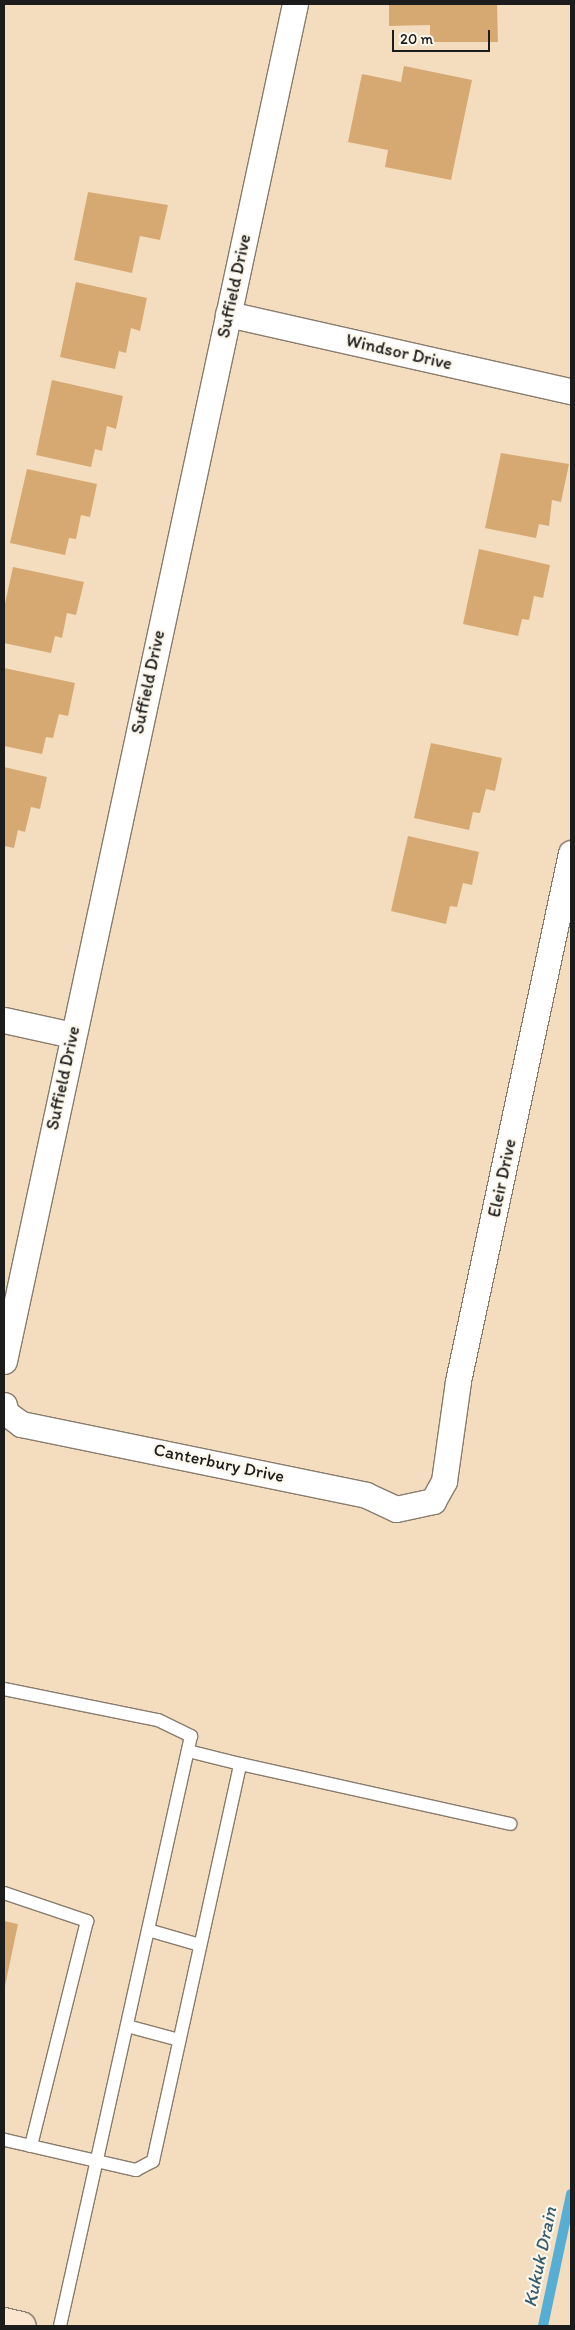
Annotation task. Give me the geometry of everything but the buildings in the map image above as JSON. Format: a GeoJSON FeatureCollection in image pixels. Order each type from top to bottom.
{"type":"FeatureCollection","features":[{"type":"Feature","properties":{"kind":"main road"},"geometry":{"type":"LineString","coordinates":[[4,2322],[22,2326]]}},
{"type":"Feature","properties":{"kind":"street","name":"Suffield Drive"},"geometry":{"type":"LineString","coordinates":[[4,1361],[72,1035],[295,4]]}},
{"type":"Feature","properties":{"kind":"street","name":"Windsor Drive"},"geometry":{"type":"LineString","coordinates":[[228,314],[571,391]]}},
{"type":"Feature","properties":{"kind":"street","name":"Eleir Drive"},"geometry":{"type":"LineString","coordinates":[[433,1501],[444,1481],[458,1380],[571,853]]}},
{"type":"Feature","properties":{"kind":"street"},"geometry":{"type":"LineString","coordinates":[[4,1020],[72,1035]]}},
{"type":"Feature","properties":{"kind":"street","name":"Canterbury Drive"},"geometry":{"type":"LineString","coordinates":[[5,1409],[21,1424],[366,1495],[396,1509],[433,1501]]}},
{"type":"Feature","properties":{"kind":"lane"},"geometry":{"type":"LineString","coordinates":[[4,1689],[158,1720],[191,1736],[60,2326]]}},
{"type":"Feature","properties":{"kind":"lane"},"geometry":{"type":"LineString","coordinates":[[188,1751],[510,1824]]}},
{"type":"Feature","properties":{"kind":"lane"},"geometry":{"type":"LineString","coordinates":[[4,2140],[136,2170],[152,2161],[240,1764]]}},
{"type":"Feature","properties":{"kind":"lane"},"geometry":{"type":"LineString","coordinates":[[4,1893],[87,1921],[31,2146]]}},
{"type":"Feature","properties":{"kind":"lane"},"geometry":{"type":"LineString","coordinates":[[148,1930],[200,1945]]}},
{"type":"Feature","properties":{"kind":"lane"},"geometry":{"type":"LineString","coordinates":[[127,2026],[179,2040]]}},
{"type":"Feature","properties":{"kind":"waterway","name":"Kukuk Drain"},"geometry":{"type":"LineString","coordinates":[[543,2326],[571,2194]]}}]}
